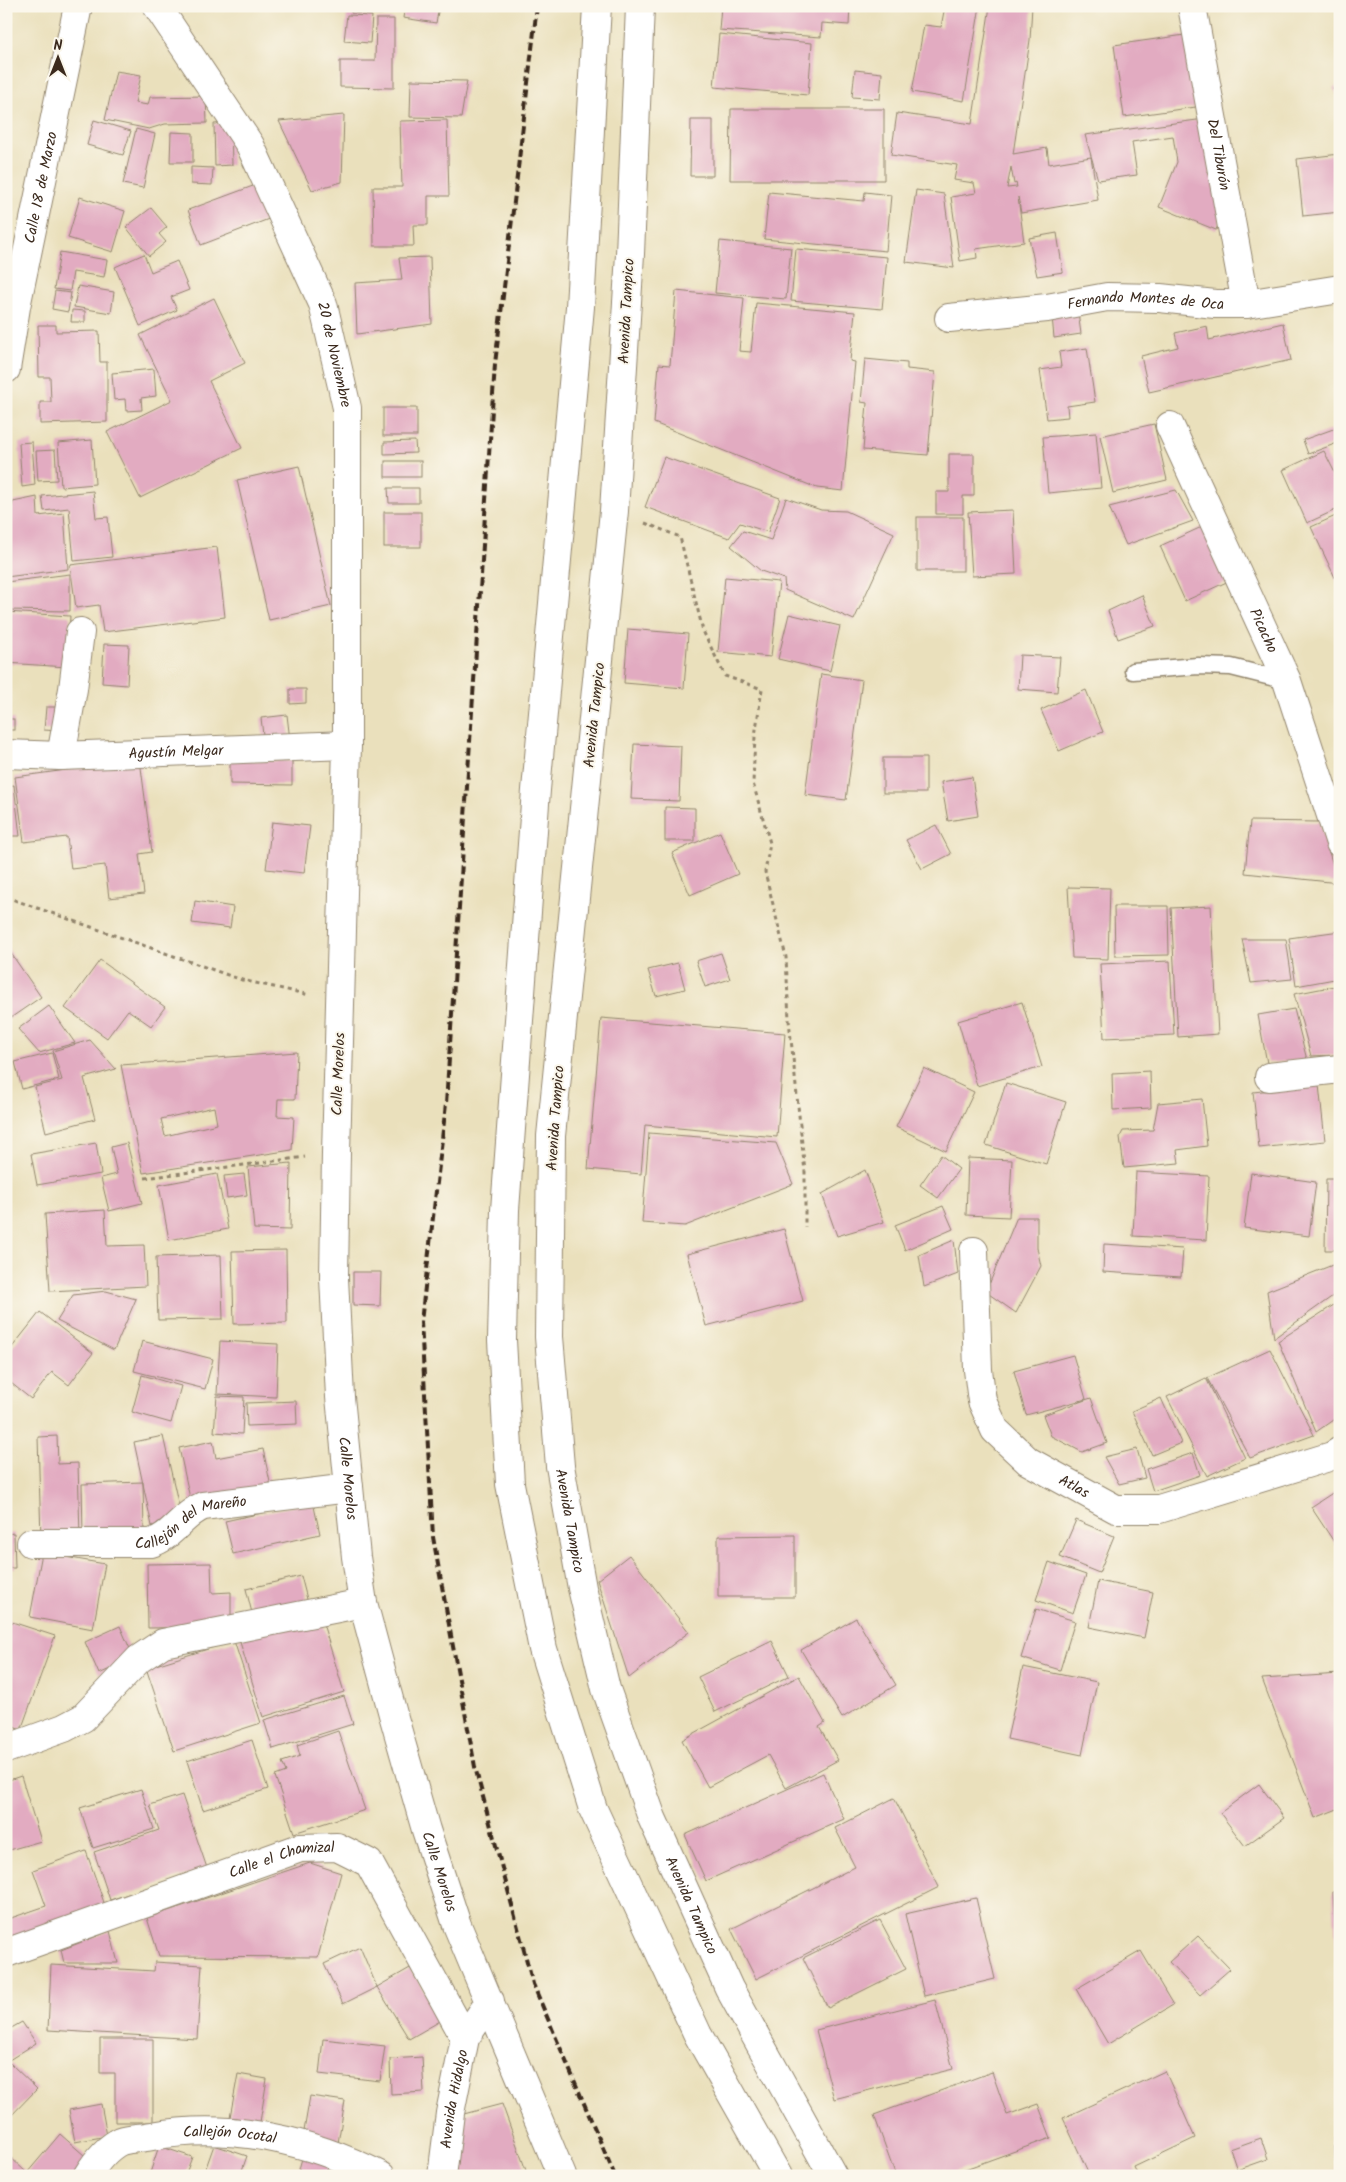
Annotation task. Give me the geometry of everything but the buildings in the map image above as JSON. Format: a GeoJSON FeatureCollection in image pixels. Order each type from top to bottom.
{"type":"FeatureCollection","features":[{"type":"Feature","properties":{"kind":"street","name":"Calle 18 de Marzo"},"geometry":{"type":"LineString","coordinates":[[6,369],[11,307],[78,6]]}},
{"type":"Feature","properties":{"kind":"street","name":"20 de Noviembre"},"geometry":{"type":"LineString","coordinates":[[157,6],[250,145],[323,304],[347,408],[347,745]]}},
{"type":"Feature","properties":{"kind":"street"},"geometry":{"type":"LineString","coordinates":[[597,6],[580,306],[536,790],[505,1210],[502,1340],[510,1484],[542,1649],[593,1809],[698,2035],[778,2176]]}},
{"type":"Feature","properties":{"kind":"street","name":"Avenida Tampico"},"geometry":{"type":"LineString","coordinates":[[640,6],[630,254],[614,511],[551,1136],[549,1337],[560,1466],[582,1588],[606,1689],[652,1818],[729,1988],[834,2176]]}},
{"type":"Feature","properties":{"kind":"street","name":"Del Tiburón"},"geometry":{"type":"LineString","coordinates":[[1192,6],[1246,304]]}},
{"type":"Feature","properties":{"kind":"street","name":"Fernando Montes de Oca"},"geometry":{"type":"LineString","coordinates":[[949,318],[1047,308],[1106,297],[1160,298],[1215,304],[1246,304],[1340,289]]}},
{"type":"Feature","properties":{"kind":"street","name":"Picacho"},"geometry":{"type":"LineString","coordinates":[[1170,426],[1287,681],[1340,843]]}},
{"type":"Feature","properties":{"kind":"street"},"geometry":{"type":"LineString","coordinates":[[61,756],[73,689],[80,632]]}},
{"type":"Feature","properties":{"kind":"street","name":"Agustín Melgar"},"geometry":{"type":"LineString","coordinates":[[6,754],[61,756],[347,745]]}},
{"type":"Feature","properties":{"kind":"street","name":"Calle Morelos"},"geometry":{"type":"LineString","coordinates":[[347,745],[334,1278],[340,1397],[356,1557],[363,1603],[426,1830],[457,1925],[562,2176]]}},
{"type":"Feature","properties":{"kind":"street"},"geometry":{"type":"LineString","coordinates":[[1269,1077],[1340,1069]]}},
{"type":"Feature","properties":{"kind":"street","name":"Atlas"},"geometry":{"type":"LineString","coordinates":[[974,1252],[978,1370],[982,1401],[995,1430],[1028,1461],[1116,1508],[1158,1509],[1332,1456],[1340,1451]]}},
{"type":"Feature","properties":{"kind":"street","name":"Callejón del Mareño"},"geometry":{"type":"LineString","coordinates":[[31,1543],[151,1543],[160,1540],[194,1510],[204,1506],[349,1488]]}},
{"type":"Feature","properties":{"kind":"street"},"geometry":{"type":"LineString","coordinates":[[6,1749],[64,1728],[83,1718],[139,1658],[163,1644],[363,1603]]}},
{"type":"Feature","properties":{"kind":"street","name":"Calle el Chamizal"},"geometry":{"type":"LineString","coordinates":[[6,1952],[300,1848],[337,1847],[369,1864],[465,2038]]}},
{"type":"Feature","properties":{"kind":"street","name":"Avenida Hidalgo"},"geometry":{"type":"LineString","coordinates":[[442,2176],[450,2113],[465,2038],[490,2001]]}},
{"type":"Feature","properties":{"kind":"street","name":"Callejón Ocotal"},"geometry":{"type":"LineString","coordinates":[[87,2176],[98,2159],[121,2141],[186,2130],[243,2132],[300,2145],[357,2164],[381,2176]]}},
{"type":"Feature","properties":{"kind":"lane"},"geometry":{"type":"LineString","coordinates":[[1133,671],[1198,666],[1231,667],[1287,681]]}},
{"type":"Feature","properties":{"kind":"path"},"geometry":{"type":"LineString","coordinates":[[614,511],[680,537],[702,631],[726,676],[762,689],[755,736],[753,783],[770,843],[765,872],[786,957],[789,1020],[805,1172],[805,1227]]}},
{"type":"Feature","properties":{"kind":"path"},"geometry":{"type":"LineString","coordinates":[[6,896],[242,980],[341,1002]]}},
{"type":"Feature","properties":{"kind":"path"},"geometry":{"type":"LineString","coordinates":[[145,1178],[336,1153]]}},
{"type":"Feature","properties":{"kind":"railway"},"geometry":{"type":"LineString","coordinates":[[537,6],[495,364],[446,1104],[421,1322],[433,1537],[475,1767],[533,1984],[615,2176]]}}]}
